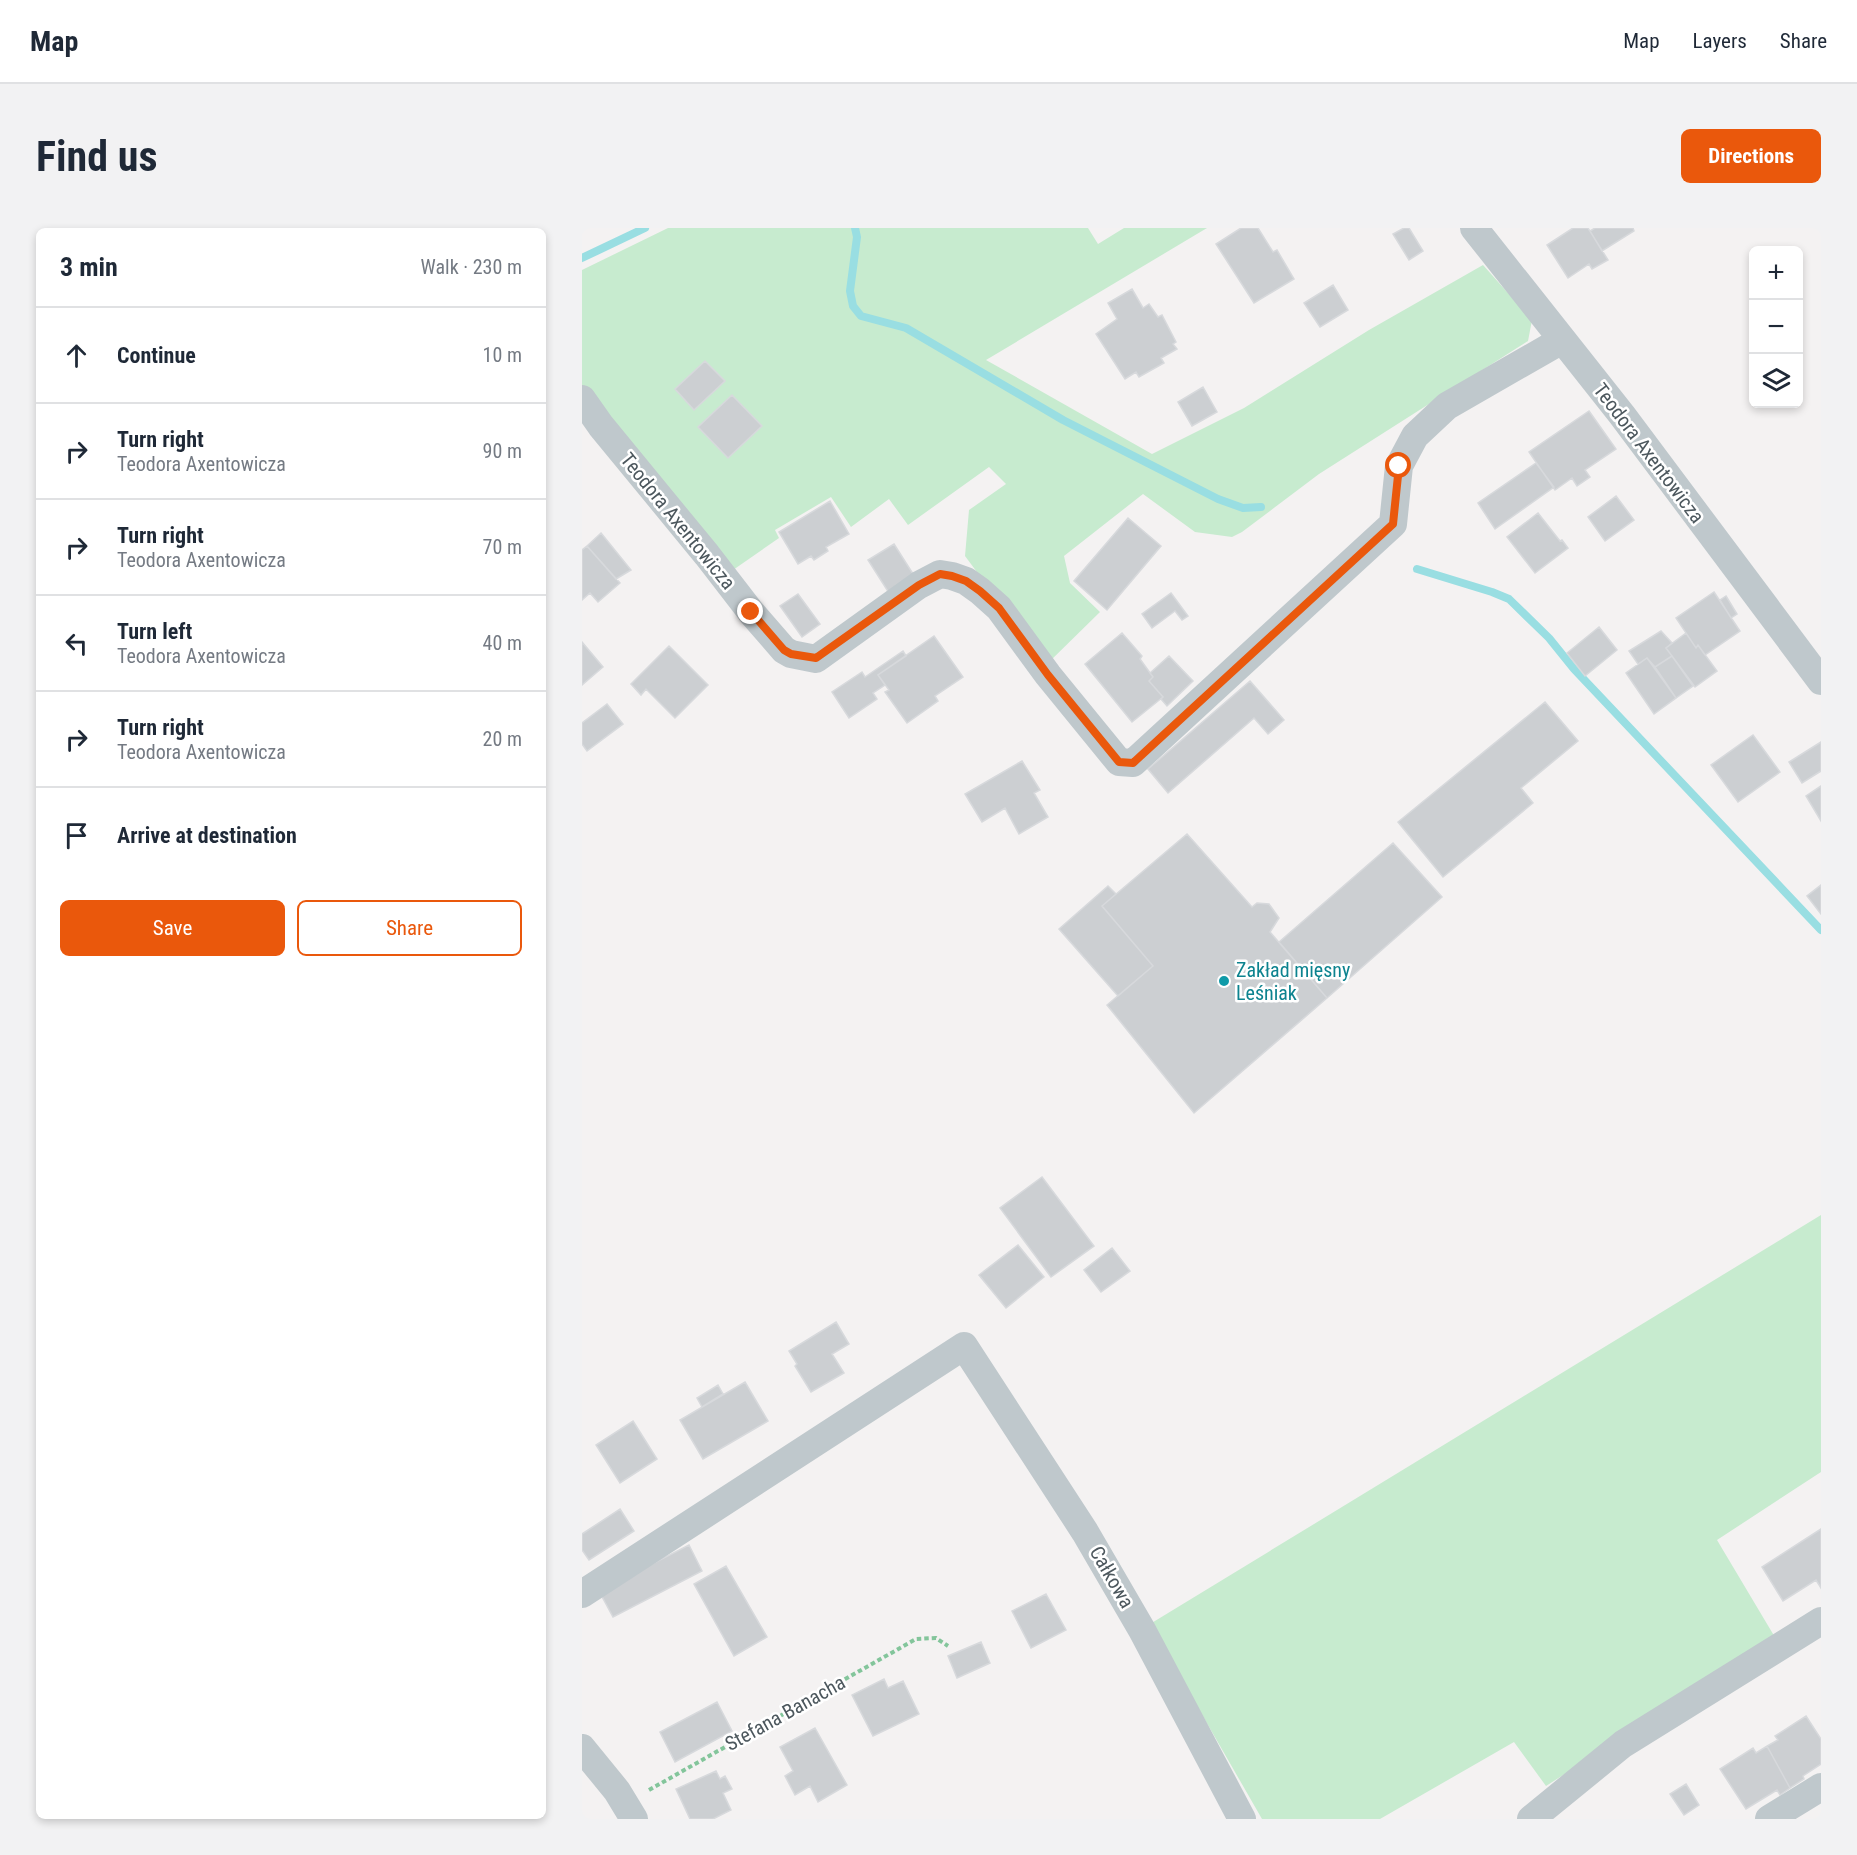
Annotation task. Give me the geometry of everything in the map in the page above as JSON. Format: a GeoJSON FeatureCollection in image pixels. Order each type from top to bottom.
{"type":"FeatureCollection","features":[{"type":"Feature","properties":{"kind":"street","name":"Teodora Axentowicza"},"geometry":{"type":"LineString","coordinates":[[1474,228],[1622,415],[1821,681]]}},
{"type":"Feature","properties":{"kind":"street","name":"Teodora Axentowicza"},"geometry":{"type":"LineString","coordinates":[[582,399],[601,426],[784,650],[791,654],[816,658],[919,585],[940,574],[952,576],[966,581],[999,608],[1048,675],[1119,762],[1133,763],[1393,524],[1399,466],[1415,436],[1447,406],[1562,340]]}},
{"type":"Feature","properties":{"kind":"street","name":"Całkowa"},"geometry":{"type":"LineString","coordinates":[[582,1594],[964,1346],[1085,1532],[1142,1630],[1242,1819]]}},
{"type":"Feature","properties":{"kind":"street"},"geometry":{"type":"LineString","coordinates":[[1531,1819],[1623,1743],[1821,1621]]}},
{"type":"Feature","properties":{"kind":"street"},"geometry":{"type":"LineString","coordinates":[[582,1748],[630,1811]]}},
{"type":"Feature","properties":{"kind":"street"},"geometry":{"type":"LineString","coordinates":[[1769,1819],[1821,1787]]}},
{"type":"Feature","properties":{"kind":"path","name":"Stefana Banacha"},"geometry":{"type":"LineString","coordinates":[[630,1811],[916,1639],[936,1638],[948,1646]]}},
{"type":"Feature","properties":{"kind":"green space"},"geometry":{"type":"Polygon","coordinates":[[[668,228],[1088,228],[1098,244],[1124,228],[1207,228],[986,360],[1152,454],[1244,408],[1369,330],[1483,265],[1532,320],[1528,341],[1319,474],[1242,532],[1232,537],[1195,532],[1143,494],[1064,556],[1070,583],[1100,612],[1046,665],[965,556],[969,510],[1006,484],[989,467],[908,525],[889,499],[851,527],[831,497],[775,530],[779,538],[733,570],[582,387],[582,270],[668,228]]]}},
{"type":"Feature","properties":{"kind":"green space"},"geometry":{"type":"Polygon","coordinates":[[[1821,1215],[1821,1472],[1717,1540],[1776,1639],[1546,1786],[1514,1742],[1380,1819],[1262,1819],[1150,1624],[1821,1215]]]}},
{"type":"Feature","properties":{"kind":"building"},"geometry":{"type":"Polygon","coordinates":[[[1241,228],[1258,228],[1273,252],[1277,250],[1294,279],[1254,303],[1216,244],[1241,228]]]}},
{"type":"Feature","properties":{"kind":"building"},"geometry":{"type":"Polygon","coordinates":[[[1409,228],[1423,251],[1409,260],[1393,234],[1409,228]]]}},
{"type":"Feature","properties":{"kind":"building"},"geometry":{"type":"Polygon","coordinates":[[[1573,228],[1588,228],[1608,260],[1592,269],[1589,264],[1568,278],[1547,245],[1573,228]]]}},
{"type":"Feature","properties":{"kind":"building"},"geometry":{"type":"Polygon","coordinates":[[[1595,228],[1633,228],[1634,231],[1602,251],[1590,231],[1595,228]]]}},
{"type":"Feature","properties":{"kind":"building"},"geometry":{"type":"Polygon","coordinates":[[[1333,285],[1348,310],[1320,327],[1304,303],[1333,285]]]}},
{"type":"Feature","properties":{"kind":"building"},"geometry":{"type":"Polygon","coordinates":[[[1132,289],[1143,308],[1149,304],[1158,317],[1162,315],[1176,342],[1173,344],[1177,349],[1161,358],[1164,363],[1139,377],[1136,372],[1125,379],[1096,334],[1117,319],[1108,303],[1132,289]]]}},
{"type":"Feature","properties":{"kind":"building"},"geometry":{"type":"Polygon","coordinates":[[[705,361],[725,381],[694,410],[675,389],[705,361]]]}},
{"type":"Feature","properties":{"kind":"building"},"geometry":{"type":"Polygon","coordinates":[[[1203,387],[1217,412],[1192,426],[1178,402],[1203,387]]]}},
{"type":"Feature","properties":{"kind":"building"},"geometry":{"type":"Polygon","coordinates":[[[732,395],[762,426],[728,458],[698,427],[732,395]]]}},
{"type":"Feature","properties":{"kind":"building"},"geometry":{"type":"Polygon","coordinates":[[[1589,411],[1616,449],[1585,470],[1590,477],[1577,486],[1572,478],[1555,490],[1529,452],[1589,411]]]}},
{"type":"Feature","properties":{"kind":"building"},"geometry":{"type":"Polygon","coordinates":[[[1536,463],[1554,487],[1495,529],[1478,503],[1536,463]]]}},
{"type":"Feature","properties":{"kind":"building"},"geometry":{"type":"Polygon","coordinates":[[[1616,496],[1634,520],[1605,541],[1588,517],[1616,496]]]}},
{"type":"Feature","properties":{"kind":"building"},"geometry":{"type":"Polygon","coordinates":[[[830,501],[849,534],[826,547],[828,551],[814,560],[811,556],[798,564],[779,532],[830,501]]]}},
{"type":"Feature","properties":{"kind":"building"},"geometry":{"type":"Polygon","coordinates":[[[1538,513],[1568,548],[1535,573],[1507,537],[1538,513]]]}},
{"type":"Feature","properties":{"kind":"building"},"geometry":{"type":"Polygon","coordinates":[[[1128,518],[1161,546],[1107,610],[1074,581],[1128,518]]]}},
{"type":"Feature","properties":{"kind":"building"},"geometry":{"type":"Polygon","coordinates":[[[601,533],[631,570],[616,579],[587,546],[601,533]]]}},
{"type":"Feature","properties":{"kind":"building"},"geometry":{"type":"Polygon","coordinates":[[[894,544],[915,577],[889,593],[868,560],[894,544]]]}},
{"type":"Feature","properties":{"kind":"building"},"geometry":{"type":"Polygon","coordinates":[[[587,546],[620,583],[598,602],[590,593],[582,600],[582,550],[587,546]]]}},
{"type":"Feature","properties":{"kind":"building"},"geometry":{"type":"Polygon","coordinates":[[[1714,592],[1740,631],[1705,655],[1698,645],[1696,648],[1676,618],[1714,592]]]}},
{"type":"Feature","properties":{"kind":"building"},"geometry":{"type":"Polygon","coordinates":[[[1171,593],[1188,616],[1182,620],[1175,611],[1152,628],[1142,614],[1171,593]]]}},
{"type":"Feature","properties":{"kind":"building"},"geometry":{"type":"Polygon","coordinates":[[[798,594],[820,624],[802,637],[780,606],[798,594]]]}},
{"type":"Feature","properties":{"kind":"building"},"geometry":{"type":"Polygon","coordinates":[[[1726,596],[1737,614],[1731,618],[1720,600],[1726,596]]]}},
{"type":"Feature","properties":{"kind":"building"},"geometry":{"type":"Polygon","coordinates":[[[1599,627],[1617,650],[1585,676],[1567,653],[1599,627]]]}},
{"type":"Feature","properties":{"kind":"building"},"geometry":{"type":"Polygon","coordinates":[[[1661,631],[1672,643],[1666,648],[1672,656],[1655,667],[1647,658],[1638,664],[1629,651],[1661,631]]]}},
{"type":"Feature","properties":{"kind":"building"},"geometry":{"type":"Polygon","coordinates":[[[1122,633],[1142,656],[1140,659],[1153,677],[1149,681],[1163,697],[1132,722],[1085,664],[1122,633]]]}},
{"type":"Feature","properties":{"kind":"building"},"geometry":{"type":"Polygon","coordinates":[[[1686,633],[1717,671],[1695,687],[1666,648],[1686,633]]]}},
{"type":"Feature","properties":{"kind":"building"},"geometry":{"type":"Polygon","coordinates":[[[934,636],[963,677],[935,696],[938,701],[907,723],[885,692],[889,690],[878,675],[934,636]]]}},
{"type":"Feature","properties":{"kind":"building"},"geometry":{"type":"Polygon","coordinates":[[[582,642],[603,667],[582,685],[582,642]]]}},
{"type":"Feature","properties":{"kind":"building"},"geometry":{"type":"Polygon","coordinates":[[[669,646],[708,685],[675,718],[646,689],[641,695],[631,684],[669,646]]]}},
{"type":"Feature","properties":{"kind":"building"},"geometry":{"type":"Polygon","coordinates":[[[903,651],[906,656],[878,675],[885,685],[873,693],[877,699],[849,718],[832,692],[862,672],[865,677],[903,651]]]}},
{"type":"Feature","properties":{"kind":"building"},"geometry":{"type":"Polygon","coordinates":[[[1169,656],[1193,681],[1167,706],[1161,699],[1163,697],[1149,681],[1153,677],[1150,673],[1169,656]]]}},
{"type":"Feature","properties":{"kind":"building"},"geometry":{"type":"Polygon","coordinates":[[[1672,656],[1693,686],[1676,698],[1655,667],[1672,656]]]}},
{"type":"Feature","properties":{"kind":"building"},"geometry":{"type":"Polygon","coordinates":[[[1647,658],[1676,698],[1654,714],[1626,673],[1647,658]]]}},
{"type":"Feature","properties":{"kind":"building"},"geometry":{"type":"Polygon","coordinates":[[[1250,681],[1284,720],[1268,734],[1254,718],[1168,793],[1148,769],[1250,681]]]}},
{"type":"Feature","properties":{"kind":"building"},"geometry":{"type":"Polygon","coordinates":[[[1545,702],[1578,741],[1521,788],[1533,803],[1443,877],[1398,822],[1545,702]]]}},
{"type":"Feature","properties":{"kind":"building"},"geometry":{"type":"Polygon","coordinates":[[[607,704],[623,724],[587,751],[582,744],[582,723],[607,704]]]}},
{"type":"Feature","properties":{"kind":"building"},"geometry":{"type":"Polygon","coordinates":[[[1753,735],[1780,772],[1738,802],[1711,765],[1753,735]]]}},
{"type":"Feature","properties":{"kind":"building"},"geometry":{"type":"Polygon","coordinates":[[[1821,742],[1821,771],[1802,783],[1789,762],[1821,742]]]}},
{"type":"Feature","properties":{"kind":"building"},"geometry":{"type":"Polygon","coordinates":[[[1022,761],[1040,790],[1034,793],[1048,817],[1019,834],[1005,808],[982,822],[965,794],[1022,761]]]}},
{"type":"Feature","properties":{"kind":"building"},"geometry":{"type":"Polygon","coordinates":[[[1821,786],[1821,821],[1806,796],[1821,786]]]}},
{"type":"Feature","properties":{"kind":"building","name":"Zakład mięsny Leśniak"},"geometry":{"type":"Polygon","coordinates":[[[1187,834],[1252,907],[1257,903],[1269,904],[1279,918],[1270,932],[1327,998],[1194,1113],[1107,1005],[1153,966],[1102,906],[1187,834]]]}},
{"type":"Feature","properties":{"kind":"building"},"geometry":{"type":"Polygon","coordinates":[[[1393,843],[1442,897],[1327,998],[1279,942],[1393,843]]]}},
{"type":"Feature","properties":{"kind":"building"},"geometry":{"type":"Polygon","coordinates":[[[1821,885],[1821,914],[1807,896],[1821,885]]]}},
{"type":"Feature","properties":{"kind":"building"},"geometry":{"type":"Polygon","coordinates":[[[1108,886],[1116,894],[1102,906],[1153,966],[1118,996],[1059,929],[1108,886]]]}},
{"type":"Feature","properties":{"kind":"building"},"geometry":{"type":"Polygon","coordinates":[[[1042,1177],[1094,1246],[1051,1277],[1000,1208],[1042,1177]]]}},
{"type":"Feature","properties":{"kind":"building"},"geometry":{"type":"Polygon","coordinates":[[[1018,1245],[1044,1277],[1006,1308],[979,1275],[1018,1245]]]}},
{"type":"Feature","properties":{"kind":"building"},"geometry":{"type":"Polygon","coordinates":[[[1112,1248],[1130,1271],[1101,1292],[1084,1270],[1112,1248]]]}},
{"type":"Feature","properties":{"kind":"building"},"geometry":{"type":"Polygon","coordinates":[[[836,1322],[849,1344],[832,1354],[844,1373],[811,1392],[795,1366],[797,1364],[789,1351],[836,1322]]]}},
{"type":"Feature","properties":{"kind":"building"},"geometry":{"type":"Polygon","coordinates":[[[745,1382],[768,1421],[703,1459],[680,1420],[745,1382]]]}},
{"type":"Feature","properties":{"kind":"building"},"geometry":{"type":"Polygon","coordinates":[[[718,1385],[723,1394],[702,1407],[697,1398],[718,1385]]]}},
{"type":"Feature","properties":{"kind":"building"},"geometry":{"type":"Polygon","coordinates":[[[633,1421],[657,1459],[620,1483],[596,1445],[633,1421]]]}},
{"type":"Feature","properties":{"kind":"building"},"geometry":{"type":"Polygon","coordinates":[[[620,1509],[634,1531],[589,1560],[582,1550],[582,1534],[620,1509]]]}},
{"type":"Feature","properties":{"kind":"building"},"geometry":{"type":"Polygon","coordinates":[[[1821,1529],[1821,1588],[1816,1580],[1783,1601],[1762,1567],[1821,1529]]]}},
{"type":"Feature","properties":{"kind":"building"},"geometry":{"type":"Polygon","coordinates":[[[689,1545],[702,1571],[613,1617],[599,1591],[689,1545]]]}},
{"type":"Feature","properties":{"kind":"building"},"geometry":{"type":"Polygon","coordinates":[[[726,1566],[767,1637],[734,1656],[694,1584],[726,1566]]]}},
{"type":"Feature","properties":{"kind":"building"},"geometry":{"type":"Polygon","coordinates":[[[1046,1594],[1066,1630],[1031,1648],[1012,1611],[1046,1594]]]}},
{"type":"Feature","properties":{"kind":"building"},"geometry":{"type":"Polygon","coordinates":[[[981,1642],[990,1663],[957,1678],[948,1656],[981,1642]]]}},
{"type":"Feature","properties":{"kind":"building"},"geometry":{"type":"Polygon","coordinates":[[[884,1679],[888,1688],[903,1681],[919,1714],[873,1736],[852,1695],[884,1679]]]}},
{"type":"Feature","properties":{"kind":"building"},"geometry":{"type":"Polygon","coordinates":[[[717,1702],[732,1731],[675,1762],[660,1732],[717,1702]]]}},
{"type":"Feature","properties":{"kind":"building"},"geometry":{"type":"Polygon","coordinates":[[[1806,1716],[1821,1739],[1821,1764],[1790,1788],[1767,1746],[1778,1740],[1775,1736],[1806,1716]]]}},
{"type":"Feature","properties":{"kind":"building"},"geometry":{"type":"Polygon","coordinates":[[[815,1728],[847,1785],[818,1802],[810,1786],[795,1795],[785,1776],[793,1771],[780,1747],[815,1728]]]}},
{"type":"Feature","properties":{"kind":"building"},"geometry":{"type":"Polygon","coordinates":[[[1767,1746],[1790,1788],[1780,1795],[1777,1790],[1746,1809],[1720,1769],[1753,1748],[1756,1753],[1767,1746]]]}},
{"type":"Feature","properties":{"kind":"building"},"geometry":{"type":"Polygon","coordinates":[[[716,1771],[720,1779],[725,1776],[732,1789],[723,1793],[731,1810],[713,1819],[690,1819],[676,1789],[716,1771]]]}},
{"type":"Feature","properties":{"kind":"building"},"geometry":{"type":"Polygon","coordinates":[[[1686,1784],[1699,1805],[1684,1815],[1670,1794],[1686,1784]]]}},
{"type":"Feature","properties":{"kind":"waterway"},"geometry":{"type":"LineString","coordinates":[[582,258],[645,228]]}},
{"type":"Feature","properties":{"kind":"waterway"},"geometry":{"type":"LineString","coordinates":[[855,228],[857,237],[850,291],[853,306],[861,316],[906,328],[1063,420],[1218,499],[1243,508],[1261,507]]}},
{"type":"Feature","properties":{"kind":"waterway"},"geometry":{"type":"LineString","coordinates":[[1417,569],[1509,599],[1549,638],[1574,669],[1821,930]]}},
{"type":"Feature","properties":{"kind":"place","name":"Zakład mięsny Leśniak"},"geometry":{"type":"Point","coordinates":[1224,981]}},
{"type":"Feature","properties":{"kind":"route"},"geometry":{"type":"LineString","coordinates":[[751,612],[784,650],[791,654],[816,658],[919,585],[940,574],[966,581],[999,608],[1048,675],[1119,762],[1133,763],[1393,524],[1399,466]]}}]}
